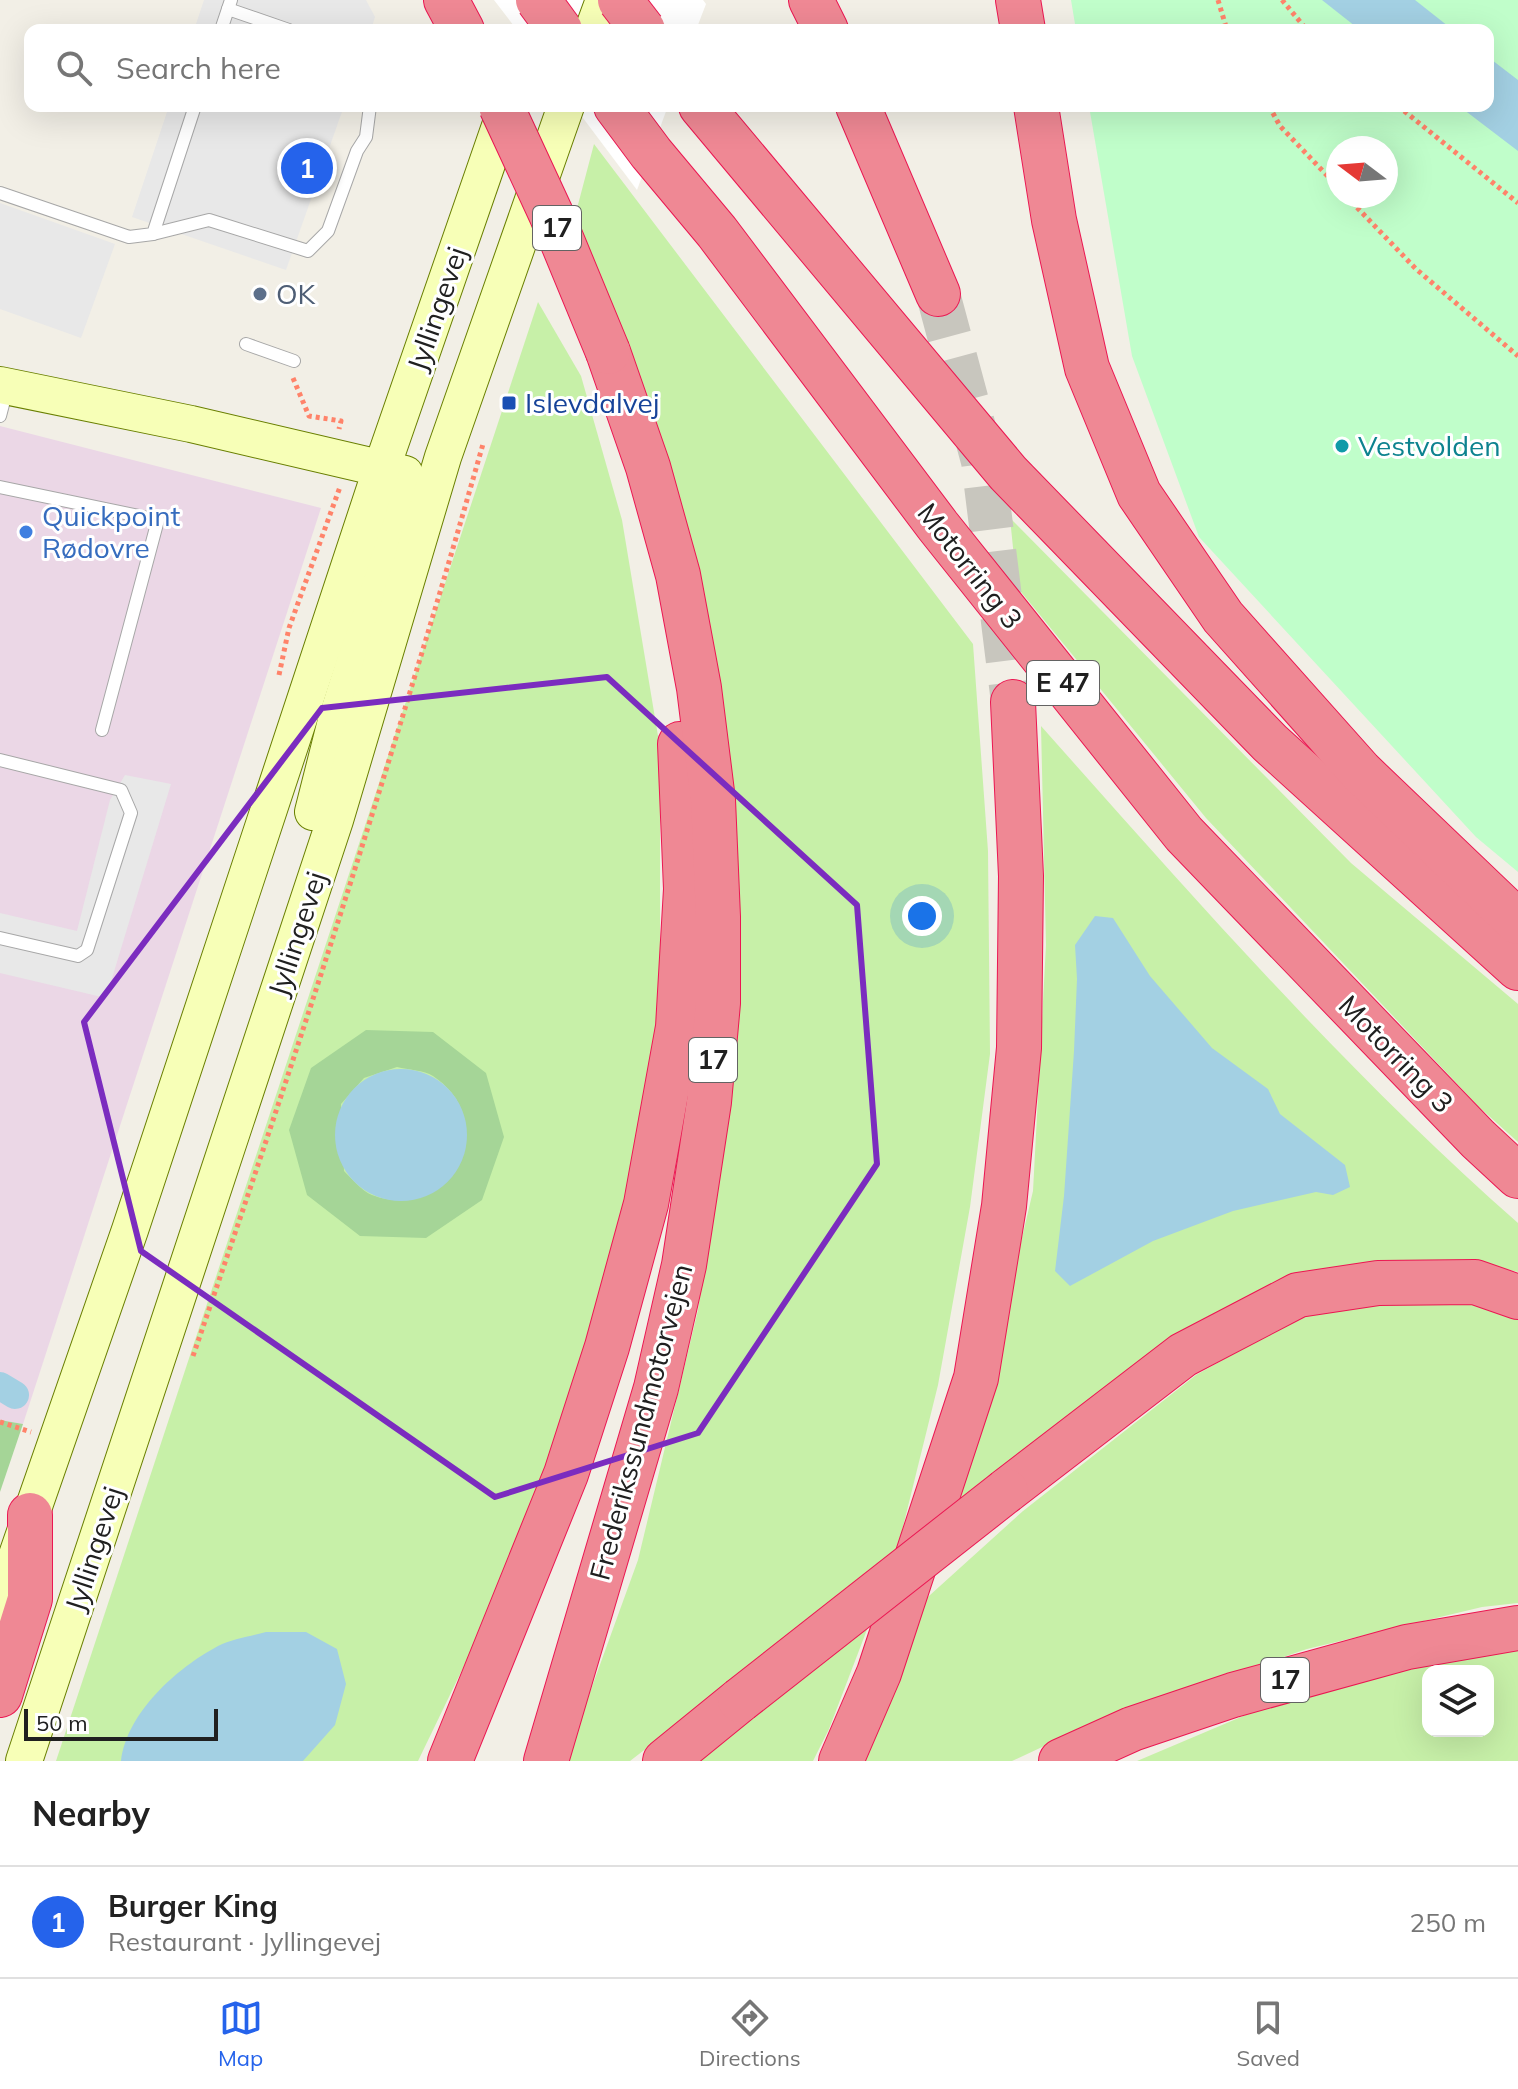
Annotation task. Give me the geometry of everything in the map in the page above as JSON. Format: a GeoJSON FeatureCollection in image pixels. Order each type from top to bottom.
{"type":"FeatureCollection","features":[{"type":"Feature","properties":{"kind":"highway"},"geometry":{"type":"LineString","coordinates":[[541,0],[556,24]]}},
{"type":"Feature","properties":{"kind":"highway"},"geometry":{"type":"LineString","coordinates":[[620,0],[638,24]]}},
{"type":"Feature","properties":{"kind":"highway"},"geometry":{"type":"LineString","coordinates":[[811,0],[823,24]]}},
{"type":"Feature","properties":{"kind":"highway"},"geometry":{"type":"LineString","coordinates":[[1018,0],[1022,24]]}},
{"type":"Feature","properties":{"kind":"highway","name":"Frederikssundmotorvejen"},"geometry":{"type":"LineString","coordinates":[[504,112],[551,214],[608,352],[648,467],[678,575],[699,688],[713,800],[718,917],[718,1003],[709,1102],[680,1280],[656,1388],[546,1761]]}},
{"type":"Feature","properties":{"kind":"highway","name":"Motorring 3"},"geometry":{"type":"LineString","coordinates":[[620,112],[717,232],[938,526],[1184,834],[1478,1139],[1518,1176]]}},
{"type":"Feature","properties":{"kind":"highway"},"geometry":{"type":"LineString","coordinates":[[706,112],[1008,473],[1270,743],[1518,968]]}},
{"type":"Feature","properties":{"kind":"highway"},"geometry":{"type":"LineString","coordinates":[[861,112],[938,294]]}},
{"type":"Feature","properties":{"kind":"highway"},"geometry":{"type":"LineString","coordinates":[[1037,112],[1054,220],[1087,368],[1139,494],[1223,617],[1361,772],[1518,922]]}},
{"type":"Feature","properties":{"kind":"highway"},"geometry":{"type":"LineString","coordinates":[[450,1761],[566,1474],[607,1347],[646,1204],[678,1027],[686,889],[680,748],[648,467]]}},
{"type":"Feature","properties":{"kind":"highway"},"geometry":{"type":"LineString","coordinates":[[841,1761],[879,1673],[976,1378],[999,1237],[1019,1048],[1021,876],[1013,702]]}},
{"type":"Feature","properties":{"kind":"highway"},"geometry":{"type":"LineString","coordinates":[[665,1761],[1183,1355],[1298,1295],[1378,1283],[1475,1282],[1518,1297]]}},
{"type":"Feature","properties":{"kind":"highway"},"geometry":{"type":"LineString","coordinates":[[0,1695],[30,1599],[30,1515]]}},
{"type":"Feature","properties":{"kind":"highway","name":"17"},"geometry":{"type":"LineString","coordinates":[[1061,1761],[1132,1729],[1233,1695],[1407,1647],[1518,1628]]}},
{"type":"Feature","properties":{"kind":"street"},"geometry":{"type":"LineString","coordinates":[[535,24],[541,0]]}},
{"type":"Feature","properties":{"kind":"street"},"geometry":{"type":"LineString","coordinates":[[595,24],[604,0]]}},
{"type":"Feature","properties":{"kind":"street","name":"Jyllingevej"},"geometry":{"type":"LineString","coordinates":[[0,1604],[130,1230],[381,470],[505,112]]}},
{"type":"Feature","properties":{"kind":"street","name":"Jyllingevej"},"geometry":{"type":"LineString","coordinates":[[24,1761],[339,805],[435,480],[564,112]]}},
{"type":"Feature","properties":{"kind":"street"},"geometry":{"type":"LineString","coordinates":[[3,396],[191,424],[435,480]]}},
{"type":"Feature","properties":{"kind":"street"},"geometry":{"type":"LineString","coordinates":[[284,975],[295,882],[336,721],[388,557],[402,499],[395,482],[381,470]]}},
{"type":"Feature","properties":{"kind":"lane"},"geometry":{"type":"LineString","coordinates":[[223,24],[229,4],[275,24]]}},
{"type":"Feature","properties":{"kind":"lane"},"geometry":{"type":"LineString","coordinates":[[153,234],[193,112]]}},
{"type":"Feature","properties":{"kind":"lane"},"geometry":{"type":"LineString","coordinates":[[0,193],[129,237],[209,220],[308,251],[328,231],[357,151],[366,137],[369,112]]}},
{"type":"Feature","properties":{"kind":"lane"},"geometry":{"type":"LineString","coordinates":[[246,344],[294,361]]}},
{"type":"Feature","properties":{"kind":"lane"},"geometry":{"type":"LineString","coordinates":[[0,487],[158,520],[102,730]]}},
{"type":"Feature","properties":{"kind":"lane"},"geometry":{"type":"LineString","coordinates":[[0,760],[121,790],[131,813],[87,950],[78,956],[0,938]]}},
{"type":"Feature","properties":{"kind":"path"},"geometry":{"type":"LineString","coordinates":[[1218,0],[1225,24]]}},
{"type":"Feature","properties":{"kind":"path"},"geometry":{"type":"LineString","coordinates":[[1282,0],[1302,24]]}},
{"type":"Feature","properties":{"kind":"path"},"geometry":{"type":"LineString","coordinates":[[1272,112],[1280,126],[1326,174]]}},
{"type":"Feature","properties":{"kind":"path"},"geometry":{"type":"LineString","coordinates":[[1405,112],[1518,203]]}},
{"type":"Feature","properties":{"kind":"path"},"geometry":{"type":"LineString","coordinates":[[1358,208],[1416,269],[1518,356]]}},
{"type":"Feature","properties":{"kind":"path"},"geometry":{"type":"LineString","coordinates":[[294,361],[291,374],[309,416],[341,421],[331,457]]}},
{"type":"Feature","properties":{"kind":"path"},"geometry":{"type":"LineString","coordinates":[[0,1422],[32,1432]]}},
{"type":"Feature","properties":{"kind":"highlighted area"},"geometry":{"type":"Polygon","coordinates":[[[607,677],[857,905],[877,1164],[698,1433],[495,1497],[141,1251],[84,1022],[322,708],[607,677]]]}},
{"type":"Feature","properties":{"kind":"shaded area"},"geometry":{"type":"Polygon","coordinates":[[[204,0],[366,0],[375,17],[373,24],[196,24],[204,0]]]}},
{"type":"Feature","properties":{"kind":"shaded area"},"geometry":{"type":"Polygon","coordinates":[[[167,112],[342,112],[286,270],[132,217],[167,112]]]}},
{"type":"Feature","properties":{"kind":"shaded area"},"geometry":{"type":"Polygon","coordinates":[[[0,203],[115,244],[81,338],[0,309],[0,203]]]}},
{"type":"Feature","properties":{"kind":"shaded area"},"geometry":{"type":"Polygon","coordinates":[[[0,426],[321,508],[23,1424],[0,1420],[0,426]]]}},
{"type":"Feature","properties":{"kind":"shaded area"},"geometry":{"type":"Polygon","coordinates":[[[125,775],[171,784],[106,998],[0,973],[0,913],[77,931],[110,800],[125,775]]]}},
{"type":"Feature","properties":{"kind":"green space","name":"Vestvolden"},"geometry":{"type":"Polygon","coordinates":[[[1071,0],[1518,0],[1518,872],[1476,837],[1199,537],[1132,356],[1090,112],[1494,112],[1494,24],[1075,24],[1071,0]]]}},
{"type":"Feature","properties":{"kind":"green space"},"geometry":{"type":"Polygon","coordinates":[[[594,144],[973,644],[988,851],[990,1054],[970,1207],[938,1385],[896,1555],[630,1761],[565,1761],[638,1560],[698,1310],[740,981],[717,664],[575,216],[594,144]]]}},
{"type":"Feature","properties":{"kind":"green space"},"geometry":{"type":"Polygon","coordinates":[[[538,302],[581,376],[622,520],[660,748],[660,1011],[624,1216],[564,1421],[476,1641],[418,1761],[56,1761],[538,302]]]}},
{"type":"Feature","properties":{"kind":"green space"},"geometry":{"type":"Polygon","coordinates":[[[1010,518],[1351,863],[1518,1004],[1518,1142],[1479,1107],[1206,818],[1017,587],[1010,518]]]}},
{"type":"Feature","properties":{"kind":"green space"},"geometry":{"type":"Polygon","coordinates":[[[1041,726],[1331,1044],[1518,1223],[1518,1272],[1487,1264],[1291,1278],[959,1506],[1033,1191],[1046,945],[1041,726]]]}},
{"type":"Feature","properties":{"kind":"green space"},"geometry":{"type":"Polygon","coordinates":[[[366,1030],[433,1032],[486,1073],[504,1137],[482,1200],[426,1238],[360,1236],[307,1195],[289,1130],[311,1068],[366,1030]],[[397,1067],[364,1078],[341,1104],[344,1171],[368,1193],[400,1200],[425,1196],[445,1183],[459,1164],[466,1142],[464,1118],[454,1096],[433,1076],[397,1067]]]}},
{"type":"Feature","properties":{"kind":"green space"},"geometry":{"type":"Polygon","coordinates":[[[1415,1296],[1485,1303],[1518,1315],[1518,1603],[1482,1607],[1307,1649],[1104,1718],[1012,1761],[863,1761],[919,1605],[1023,1511],[1196,1375],[1310,1311],[1415,1296]]]}},
{"type":"Feature","properties":{"kind":"green space"},"geometry":{"type":"Polygon","coordinates":[[[0,1420],[23,1424],[0,1492],[0,1420]]]}},
{"type":"Feature","properties":{"kind":"green space"},"geometry":{"type":"Polygon","coordinates":[[[868,1627],[829,1729],[813,1761],[696,1761],[868,1627]]]}},
{"type":"Feature","properties":{"kind":"green space"},"geometry":{"type":"Polygon","coordinates":[[[1518,1645],[1518,1761],[1137,1761],[1248,1714],[1398,1667],[1518,1645]]]}},
{"type":"Feature","properties":{"kind":"water"},"geometry":{"type":"Polygon","coordinates":[[[1322,0],[1415,0],[1445,24],[1352,24],[1322,0]]]}},
{"type":"Feature","properties":{"kind":"water"},"geometry":{"type":"Polygon","coordinates":[[[1494,62],[1518,80],[1518,151],[1467,112],[1494,112],[1494,62]]]}},
{"type":"Feature","properties":{"kind":"water"},"geometry":{"type":"Polygon","coordinates":[[[1095,916],[1113,918],[1150,976],[1212,1048],[1268,1089],[1280,1114],[1345,1165],[1350,1187],[1333,1195],[1316,1192],[1233,1211],[1153,1241],[1070,1286],[1055,1271],[1064,1196],[1074,1051],[1075,945],[1095,916]]]}},
{"type":"Feature","properties":{"kind":"water"},"geometry":{"type":"Polygon","coordinates":[[[401,1069],[426,1074],[448,1088],[462,1110],[467,1135],[462,1160],[448,1182],[426,1196],[401,1201],[376,1196],[354,1182],[340,1160],[335,1135],[340,1110],[354,1088],[376,1074],[401,1069]]]}},
{"type":"Feature","properties":{"kind":"water"},"geometry":{"type":"Polygon","coordinates":[[[266,1632],[306,1632],[337,1649],[346,1684],[335,1725],[303,1761],[121,1761],[133,1725],[156,1693],[171,1679],[218,1646],[266,1632]]]}},
{"type":"Feature","properties":{"kind":"pier"},"geometry":{"type":"Polygon","coordinates":[[[494,0],[703,0],[706,4],[698,24],[512,24],[494,0]]]}},
{"type":"Feature","properties":{"kind":"pier"},"geometry":{"type":"Polygon","coordinates":[[[578,112],[666,112],[637,190],[578,112]]]}},
{"type":"Feature","properties":{"kind":"waterway"},"geometry":{"type":"LineString","coordinates":[[0,1386],[15,1395]]}},
{"type":"Feature","properties":{"kind":"tunnel"},"geometry":{"type":"LineString","coordinates":[[938,294],[983,461],[1013,702]]}},
{"type":"Feature","properties":{"kind":"place","name":"Burger King"},"geometry":{"type":"Point","coordinates":[307,168]}},
{"type":"Feature","properties":{"kind":"place","name":"OK"},"geometry":{"type":"Point","coordinates":[260,294]}},
{"type":"Feature","properties":{"kind":"place","name":"Islevdalvej"},"geometry":{"type":"Point","coordinates":[509,403]}},
{"type":"Feature","properties":{"kind":"place","name":"Vestvolden"},"geometry":{"type":"Point","coordinates":[1342,446]}},
{"type":"Feature","properties":{"kind":"place","name":"Quickpoint Rødovre"},"geometry":{"type":"Point","coordinates":[26,532]}}]}
